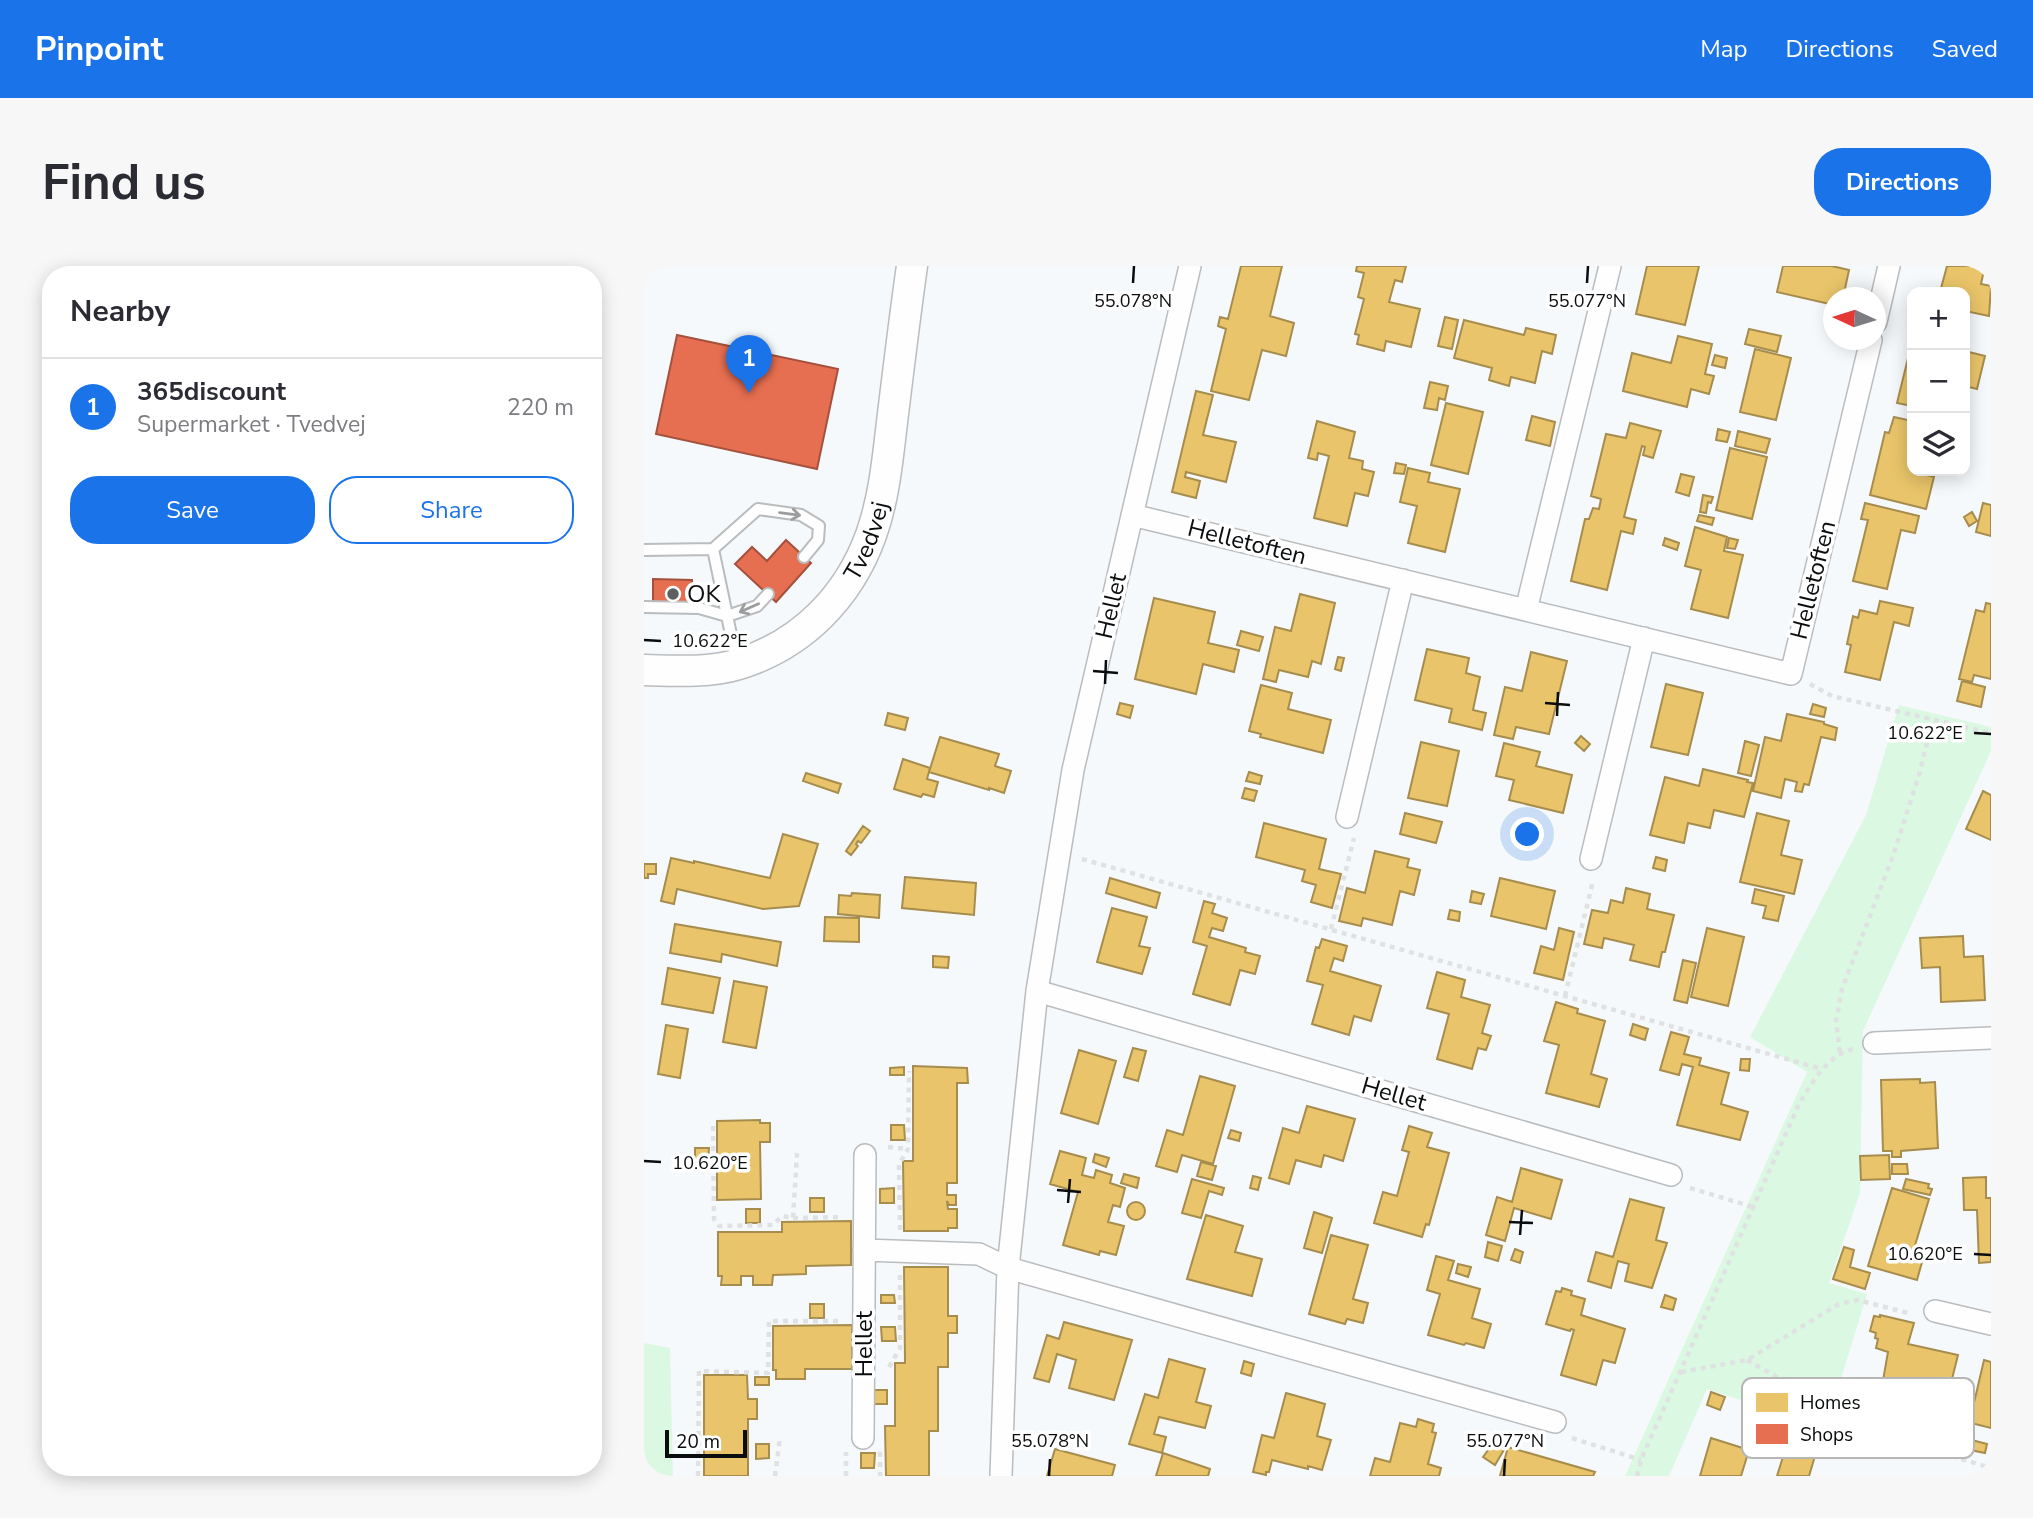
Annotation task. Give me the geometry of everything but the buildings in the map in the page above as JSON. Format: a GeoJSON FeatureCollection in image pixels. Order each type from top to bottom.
{"type":"FeatureCollection","features":[{"type":"Feature","properties":{"kind":"street","name":"Tvedvej"},"geometry":{"type":"LineString","coordinates":[[644,670],[681,672],[737,665],[770,652],[809,627],[834,601],[856,571],[872,532],[884,483],[912,266]]}},
{"type":"Feature","properties":{"kind":"street","name":"Hellet"},"geometry":{"type":"LineString","coordinates":[[1001,1476],[1008,1268],[1037,990],[1073,770],[1190,266]]}},
{"type":"Feature","properties":{"kind":"street"},"geometry":{"type":"LineString","coordinates":[[1526,610],[1610,266]]}},
{"type":"Feature","properties":{"kind":"street"},"geometry":{"type":"LineString","coordinates":[[1884,287],[1889,266]]}},
{"type":"Feature","properties":{"kind":"street","name":"Helletoften"},"geometry":{"type":"LineString","coordinates":[[1132,514],[1791,674],[1869,350]]}},
{"type":"Feature","properties":{"kind":"street"},"geometry":{"type":"LineString","coordinates":[[1348,817],[1403,580]]}},
{"type":"Feature","properties":{"kind":"street"},"geometry":{"type":"LineString","coordinates":[[1591,859],[1644,638]]}},
{"type":"Feature","properties":{"kind":"street","name":"Hellet"},"geometry":{"type":"LineString","coordinates":[[1037,990],[1671,1175]]}},
{"type":"Feature","properties":{"kind":"street"},"geometry":{"type":"LineString","coordinates":[[1874,1043],[1991,1038]]}},
{"type":"Feature","properties":{"kind":"street","name":"Hellet"},"geometry":{"type":"LineString","coordinates":[[863,1438],[865,1155]]}},
{"type":"Feature","properties":{"kind":"street"},"geometry":{"type":"LineString","coordinates":[[864,1250],[979,1254],[1008,1268],[1555,1422]]}},
{"type":"Feature","properties":{"kind":"street"},"geometry":{"type":"LineString","coordinates":[[1935,1311],[1991,1324]]}},
{"type":"Feature","properties":{"kind":"lane"},"geometry":{"type":"LineString","coordinates":[[644,550],[713,549],[758,509],[801,515],[819,526],[818,540],[804,557]]}},
{"type":"Feature","properties":{"kind":"lane"},"geometry":{"type":"LineString","coordinates":[[713,549],[737,665]]}},
{"type":"Feature","properties":{"kind":"lane"},"geometry":{"type":"LineString","coordinates":[[644,607],[699,608],[727,616],[757,606],[768,594]]}},
{"type":"Feature","properties":{"kind":"path"},"geometry":{"type":"LineString","coordinates":[[1791,674],[1832,696],[1991,733]]}},
{"type":"Feature","properties":{"kind":"path"},"geometry":{"type":"LineString","coordinates":[[1840,1052],[1836,1021],[1842,989],[1894,856],[1933,719]]}},
{"type":"Feature","properties":{"kind":"path"},"geometry":{"type":"LineString","coordinates":[[1331,929],[1356,828],[1348,817]]}},
{"type":"Feature","properties":{"kind":"path"},"geometry":{"type":"LineString","coordinates":[[1059,852],[1822,1069]]}},
{"type":"Feature","properties":{"kind":"path"},"geometry":{"type":"LineString","coordinates":[[1565,996],[1594,877],[1591,859]]}},
{"type":"Feature","properties":{"kind":"path"},"geometry":{"type":"LineString","coordinates":[[1637,1476],[1641,1461],[1799,1104],[1822,1069],[1840,1052],[1874,1043]]}},
{"type":"Feature","properties":{"kind":"path"},"geometry":{"type":"LineString","coordinates":[[713,1126],[714,1219],[719,1226],[773,1225],[782,1216],[865,1217]]}},
{"type":"Feature","properties":{"kind":"path"},"geometry":{"type":"LineString","coordinates":[[793,1218],[796,1153]]}},
{"type":"Feature","properties":{"kind":"path"},"geometry":{"type":"LineString","coordinates":[[1671,1175],[1677,1185],[1753,1207]]}},
{"type":"Feature","properties":{"kind":"path"},"geometry":{"type":"LineString","coordinates":[[1680,1372],[1747,1360],[1839,1304],[1858,1300],[1927,1318],[1935,1311]]}},
{"type":"Feature","properties":{"kind":"path"},"geometry":{"type":"LineString","coordinates":[[698,1476],[699,1371],[768,1373],[769,1321],[864,1321]]}},
{"type":"Feature","properties":{"kind":"path"},"geometry":{"type":"LineString","coordinates":[[1747,1360],[1779,1378]]}},
{"type":"Feature","properties":{"kind":"path"},"geometry":{"type":"LineString","coordinates":[[1555,1422],[1563,1436],[1641,1461]]}},
{"type":"Feature","properties":{"kind":"path"},"geometry":{"type":"LineString","coordinates":[[775,1476],[780,1438]]}},
{"type":"Feature","properties":{"kind":"path"},"geometry":{"type":"LineString","coordinates":[[1958,1458],[1991,1468]]}},
{"type":"Feature","properties":{"kind":"green space"},"geometry":{"type":"Polygon","coordinates":[[[1899,705],[1991,727],[1991,751],[1863,1031],[1860,1193],[1829,1283],[1867,1294],[1841,1378],[1742,1378],[1742,1400],[1707,1389],[1669,1476],[1625,1476],[1807,1072],[1750,1037],[1866,815],[1899,705]]]}},
{"type":"Feature","properties":{"kind":"green space"},"geometry":{"type":"Polygon","coordinates":[[[644,1343],[670,1348],[673,1476],[644,1476],[644,1343]]]}},
{"type":"Feature","properties":{"kind":"place","name":"365discount"},"geometry":{"type":"Point","coordinates":[749,393]}},
{"type":"Feature","properties":{"kind":"place","name":"OK"},"geometry":{"type":"Point","coordinates":[673,594]}}]}
